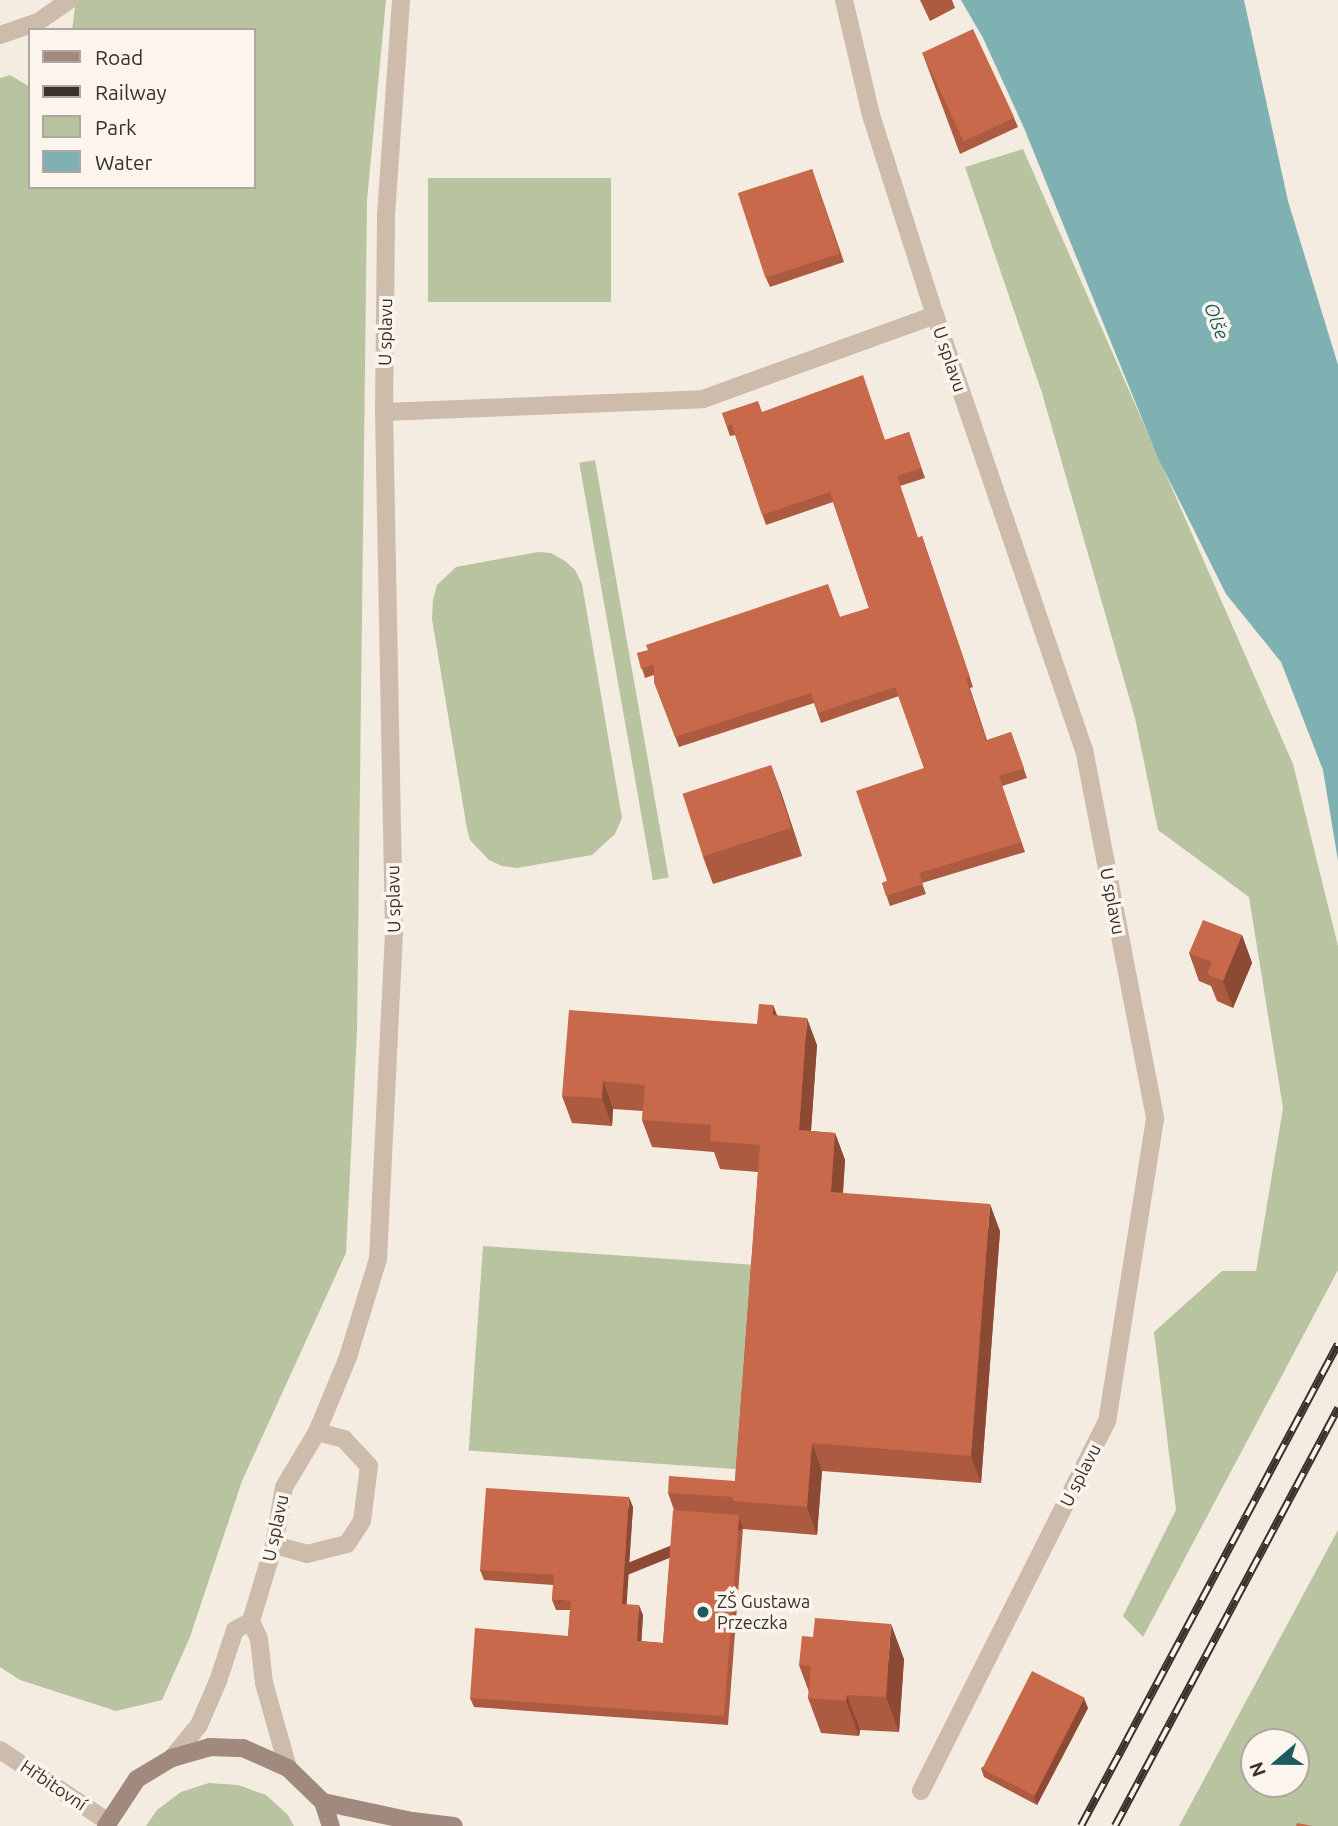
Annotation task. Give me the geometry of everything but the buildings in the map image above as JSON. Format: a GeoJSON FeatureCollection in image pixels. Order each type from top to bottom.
{"type":"FeatureCollection","features":[{"type":"Feature","properties":{"kind":"main road"},"geometry":{"type":"LineString","coordinates":[[107,1823],[137,1779],[172,1758],[209,1747],[243,1748],[288,1768],[323,1802],[331,1826]]}},
{"type":"Feature","properties":{"kind":"main road"},"geometry":{"type":"LineString","coordinates":[[323,1802],[412,1821],[454,1826]]}},
{"type":"Feature","properties":{"kind":"street"},"geometry":{"type":"LineString","coordinates":[[0,35],[54,14],[69,0]]}},
{"type":"Feature","properties":{"kind":"street","name":"U splavu"},"geometry":{"type":"LineString","coordinates":[[251,1621],[274,1545],[284,1487],[317,1432],[348,1357],[379,1259],[394,932],[384,412],[386,215],[401,0]]}},
{"type":"Feature","properties":{"kind":"street","name":"U splavu"},"geometry":{"type":"LineString","coordinates":[[844,0],[871,115],[935,315],[1084,748],[1155,1119],[1107,1420],[921,1791]]}},
{"type":"Feature","properties":{"kind":"street"},"geometry":{"type":"LineString","coordinates":[[384,412],[703,399],[935,315]]}},
{"type":"Feature","properties":{"kind":"street"},"geometry":{"type":"LineString","coordinates":[[274,1545],[307,1554],[347,1544],[362,1521],[369,1466],[344,1439],[317,1432]]}},
{"type":"Feature","properties":{"kind":"street"},"geometry":{"type":"LineString","coordinates":[[172,1758],[199,1725],[218,1681],[235,1630],[251,1621],[259,1639],[264,1683],[288,1768]]}},
{"type":"Feature","properties":{"kind":"street","name":"Hřbitovní"},"geometry":{"type":"LineString","coordinates":[[0,1749],[107,1823]]}},
{"type":"Feature","properties":{"kind":"green space"},"geometry":{"type":"Polygon","coordinates":[[[76,0],[386,0],[367,200],[357,1031],[346,1253],[242,1481],[190,1637],[162,1700],[116,1711],[20,1680],[0,1667],[0,78],[10,75],[28,86],[28,189],[256,189],[256,28],[72,28],[76,0]]]}},
{"type":"Feature","properties":{"kind":"green space"},"geometry":{"type":"Polygon","coordinates":[[[1023,149],[1293,764],[1338,946],[1338,1270],[1143,1637],[1123,1616],[1176,1510],[1154,1332],[1222,1271],[1256,1271],[1283,1108],[1249,897],[1158,830],[1135,718],[1042,393],[965,167],[1023,149]]]}},
{"type":"Feature","properties":{"kind":"green space"},"geometry":{"type":"Polygon","coordinates":[[[428,178],[611,178],[611,302],[428,302],[428,178]]]}},
{"type":"Feature","properties":{"kind":"green space"},"geometry":{"type":"Polygon","coordinates":[[[595,460],[669,878],[653,880],[579,463],[595,460]]]}},
{"type":"Feature","properties":{"kind":"green space"},"geometry":{"type":"Polygon","coordinates":[[[538,552],[551,553],[565,561],[575,570],[582,584],[622,818],[615,834],[592,855],[517,868],[502,866],[489,860],[470,840],[432,619],[433,600],[437,585],[456,567],[538,552]]]}},
{"type":"Feature","properties":{"kind":"green space"},"geometry":{"type":"Polygon","coordinates":[[[483,1246],[752,1265],[738,1469],[469,1451],[483,1246]]]}},
{"type":"Feature","properties":{"kind":"green space"},"geometry":{"type":"Polygon","coordinates":[[[1338,1530],[1338,1826],[1179,1826],[1338,1530]]]}},
{"type":"Feature","properties":{"kind":"green space"},"geometry":{"type":"Polygon","coordinates":[[[209,1783],[238,1785],[266,1795],[288,1815],[294,1826],[146,1826],[157,1810],[181,1792],[209,1783]]]}},
{"type":"Feature","properties":{"kind":"water","name":"Olše"},"geometry":{"type":"Polygon","coordinates":[[[961,0],[1244,0],[1288,201],[1338,365],[1338,861],[1323,770],[1281,662],[1226,594],[1158,458],[1024,128],[983,38],[961,0]]]}},
{"type":"Feature","properties":{"kind":"railway"},"geometry":{"type":"LineString","coordinates":[[1081,1826],[1338,1344]]}},
{"type":"Feature","properties":{"kind":"railway"},"geometry":{"type":"LineString","coordinates":[[1115,1826],[1338,1408]]}},
{"type":"Feature","properties":{"kind":"place","name":"ZŠ Gustawa Przeczka"},"geometry":{"type":"Point","coordinates":[703,1612]}}]}
